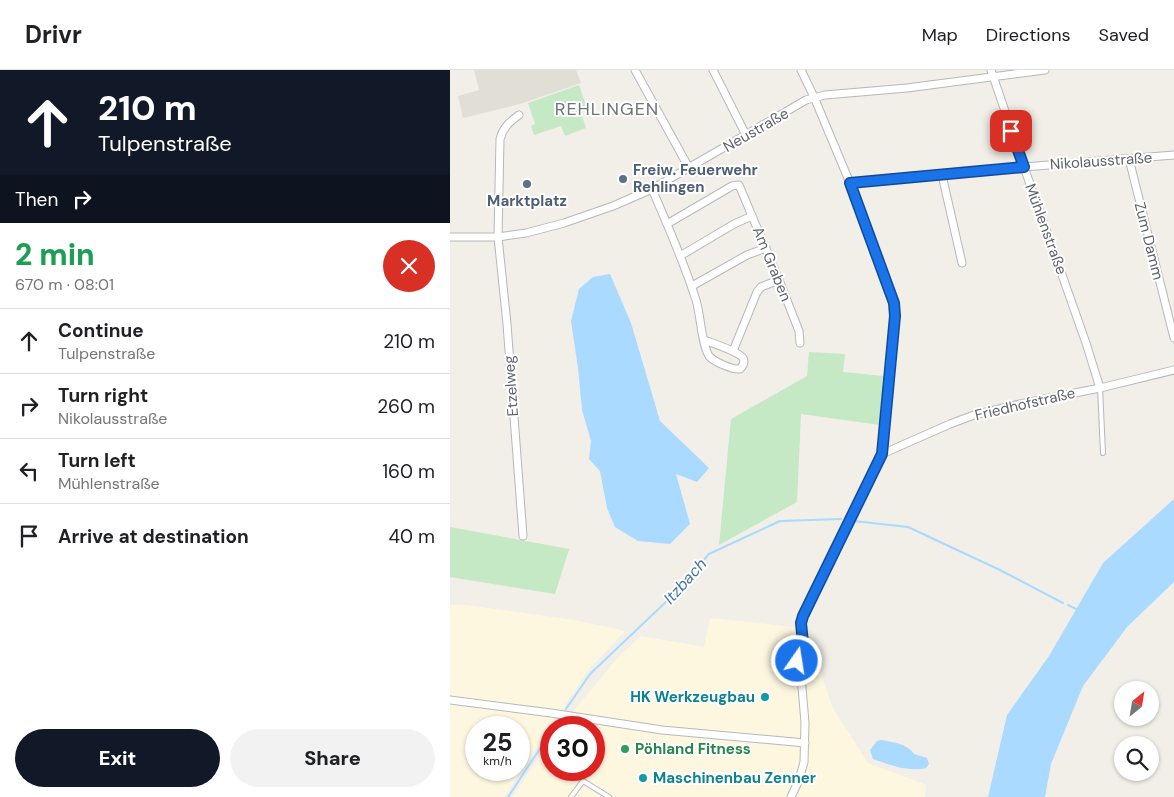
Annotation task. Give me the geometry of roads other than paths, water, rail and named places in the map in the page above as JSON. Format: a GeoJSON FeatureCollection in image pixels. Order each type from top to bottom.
{"type":"FeatureCollection","features":[{"type":"Feature","properties":{"kind":"street"},"geometry":{"type":"LineString","coordinates":[[635,70],[689,168]]}},
{"type":"Feature","properties":{"kind":"street"},"geometry":{"type":"LineString","coordinates":[[713,70],[746,135]]}},
{"type":"Feature","properties":{"kind":"street"},"geometry":{"type":"LineString","coordinates":[[801,70],[850,183],[894,303],[895,316],[882,454]]}},
{"type":"Feature","properties":{"kind":"street","name":"Neustraße"},"geometry":{"type":"LineString","coordinates":[[450,237],[498,237],[526,234],[613,206],[652,189],[814,97],[907,88],[992,74],[1045,70]]}},
{"type":"Feature","properties":{"kind":"street","name":"Mühlenstraße"},"geometry":{"type":"LineString","coordinates":[[992,74],[1100,388]]}},
{"type":"Feature","properties":{"kind":"street","name":"Etzelweg"},"geometry":{"type":"LineString","coordinates":[[519,115],[506,126],[500,140],[498,237],[507,324],[523,536]]}},
{"type":"Feature","properties":{"kind":"street","name":"Nikolausstraße"},"geometry":{"type":"LineString","coordinates":[[850,183],[1174,155]]}},
{"type":"Feature","properties":{"kind":"street","name":"Zum Damm"},"geometry":{"type":"LineString","coordinates":[[1129,159],[1172,322],[1174,338]]}},
{"type":"Feature","properties":{"kind":"street"},"geometry":{"type":"LineString","coordinates":[[942,175],[962,263]]}},
{"type":"Feature","properties":{"kind":"street","name":"Am Graben"},"geometry":{"type":"LineString","coordinates":[[667,224],[732,186],[739,186],[799,330],[800,343]]}},
{"type":"Feature","properties":{"kind":"street"},"geometry":{"type":"LineString","coordinates":[[652,189],[692,286],[704,340],[710,357],[735,370],[740,369],[744,365],[742,356],[704,340]]}},
{"type":"Feature","properties":{"kind":"street"},"geometry":{"type":"LineString","coordinates":[[680,256],[734,224],[752,216]]}},
{"type":"Feature","properties":{"kind":"street"},"geometry":{"type":"LineString","coordinates":[[692,286],[746,255],[766,248]]}},
{"type":"Feature","properties":{"kind":"street"},"geometry":{"type":"LineString","coordinates":[[733,351],[757,292],[761,287],[779,280]]}},
{"type":"Feature","properties":{"kind":"street","name":"Friedhofstraße"},"geometry":{"type":"LineString","coordinates":[[882,454],[974,415],[1174,370]]}},
{"type":"Feature","properties":{"kind":"street"},"geometry":{"type":"LineString","coordinates":[[791,797],[799,780],[804,762],[805,723],[802,687],[797,661],[803,643]]}},
{"type":"Feature","properties":{"kind":"street"},"geometry":{"type":"LineString","coordinates":[[450,700],[662,730],[805,743]]}},
{"type":"Feature","properties":{"kind":"lane"},"geometry":{"type":"LineString","coordinates":[[1100,388],[1103,452]]}},
{"type":"Feature","properties":{"kind":"lane"},"geometry":{"type":"LineString","coordinates":[[803,643],[801,623],[803,616],[882,454]]}},
{"type":"Feature","properties":{"kind":"lane"},"geometry":{"type":"LineString","coordinates":[[571,797],[582,780],[609,797]]}},
{"type":"Feature","properties":{"kind":"water"},"geometry":{"type":"Polygon","coordinates":[[[610,274],[631,323],[660,421],[709,468],[697,482],[676,474],[690,524],[670,544],[638,541],[615,527],[607,508],[600,471],[589,459],[591,441],[582,410],[571,321],[579,289],[593,277],[610,274]]]}},
{"type":"Feature","properties":{"kind":"water"},"geometry":{"type":"Polygon","coordinates":[[[1174,499],[1174,582],[1127,627],[1083,686],[1051,764],[1045,797],[988,797],[1007,715],[1049,656],[1103,563],[1174,499]]]}},
{"type":"Feature","properties":{"kind":"water"},"geometry":{"type":"Polygon","coordinates":[[[881,740],[908,748],[914,754],[927,758],[929,764],[926,768],[912,769],[873,759],[870,750],[877,741],[881,740]]]}},
{"type":"Feature","properties":{"kind":"waterway","name":"Itzbach"},"geometry":{"type":"LineString","coordinates":[[566,709],[590,674],[669,599],[709,554],[780,521],[841,519]]}},
{"type":"Feature","properties":{"kind":"waterway","name":"Itzbach"},"geometry":{"type":"LineString","coordinates":[[854,521],[908,527],[1000,570],[1063,603]]}},
{"type":"Feature","properties":{"kind":"waterway","name":"Itzbach"},"geometry":{"type":"LineString","coordinates":[[1068,605],[1076,609]]}},
{"type":"Feature","properties":{"kind":"waterway","name":"Itzbach"},"geometry":{"type":"LineString","coordinates":[[508,797],[540,749]]}},
{"type":"Feature","properties":{"kind":"place","name":"Freiw. Feuerwehr Rehlingen"},"geometry":{"type":"Point","coordinates":[623,179]}},
{"type":"Feature","properties":{"kind":"place","name":"Marktplatz"},"geometry":{"type":"Point","coordinates":[527,184]}},
{"type":"Feature","properties":{"kind":"place","name":"HK Werkzeugbau"},"geometry":{"type":"Point","coordinates":[765,697]}},
{"type":"Feature","properties":{"kind":"place","name":"Pöhland Fitness"},"geometry":{"type":"Point","coordinates":[625,749]}},
{"type":"Feature","properties":{"kind":"place","name":"Maschinenbau Zenner"},"geometry":{"type":"Point","coordinates":[643,778]}},
{"type":"Feature","properties":{"kind":"district","name":"REHLINGEN"},"geometry":{"type":"Point","coordinates":[607,109]}}]}
